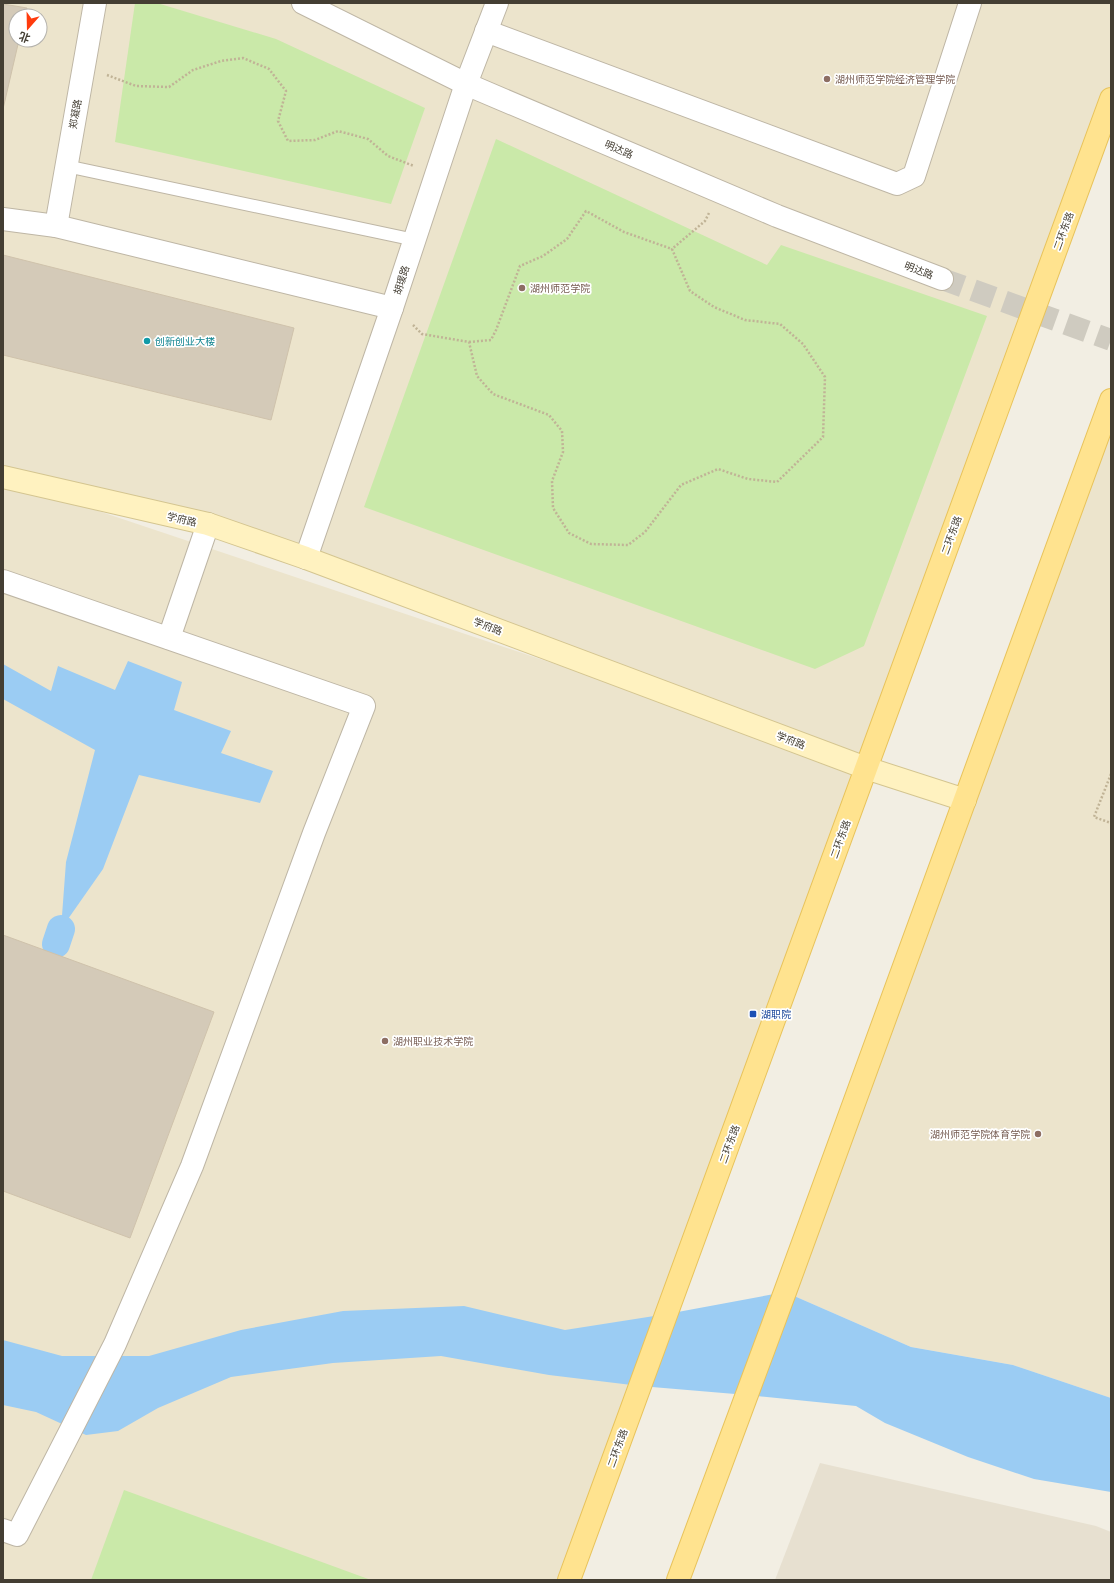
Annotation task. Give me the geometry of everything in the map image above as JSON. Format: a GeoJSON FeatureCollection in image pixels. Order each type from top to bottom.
{"type":"FeatureCollection","features":[{"type":"Feature","properties":{"kind":"main road","name":"二环东路"},"geometry":{"type":"LineString","coordinates":[[569,1580],[1111,99]]}},
{"type":"Feature","properties":{"kind":"main road"},"geometry":{"type":"LineString","coordinates":[[678,1580],[785,1292],[1111,400]]}},
{"type":"Feature","properties":{"kind":"main road","name":"学府路"},"geometry":{"type":"LineString","coordinates":[[3,477],[208,524],[306,558],[866,768],[965,800]]}},
{"type":"Feature","properties":{"kind":"street","name":"郑凝路"},"geometry":{"type":"LineString","coordinates":[[56,226],[95,3]]}},
{"type":"Feature","properties":{"kind":"street","name":"明达路"},"geometry":{"type":"LineString","coordinates":[[303,3],[466,84],[777,216],[942,279]]}},
{"type":"Feature","properties":{"kind":"street","name":"胡瑗路"},"geometry":{"type":"LineString","coordinates":[[306,558],[415,240],[466,84],[497,3]]}},
{"type":"Feature","properties":{"kind":"street"},"geometry":{"type":"LineString","coordinates":[[486,31],[897,184],[914,176],[970,3]]}},
{"type":"Feature","properties":{"kind":"street"},"geometry":{"type":"LineString","coordinates":[[3,219],[56,226],[392,308]]}},
{"type":"Feature","properties":{"kind":"street"},"geometry":{"type":"LineString","coordinates":[[169,638],[208,524]]}},
{"type":"Feature","properties":{"kind":"street"},"geometry":{"type":"LineString","coordinates":[[3,581],[364,706],[314,833],[192,1166],[115,1344],[53,1465],[10,1533]]}},
{"type":"Feature","properties":{"kind":"lane"},"geometry":{"type":"LineString","coordinates":[[66,166],[415,240]]}},
{"type":"Feature","properties":{"kind":"path"},"geometry":{"type":"LineString","coordinates":[[84,66],[136,86],[169,87],[193,70],[222,61],[243,58],[269,70],[286,91],[278,121],[288,141],[315,140],[338,131],[368,139],[388,156],[436,175]]}},
{"type":"Feature","properties":{"kind":"path"},"geometry":{"type":"LineString","coordinates":[[672,249],[705,221],[721,192]]}},
{"type":"Feature","properties":{"kind":"path"},"geometry":{"type":"LineString","coordinates":[[392,308],[422,334],[469,342],[491,340],[520,266],[543,256],[568,239],[586,211],[624,232],[672,249],[690,291],[714,307],[745,320],[780,324],[803,344],[825,377],[823,437],[777,482],[748,479],[718,469],[681,485],[645,532],[628,545],[592,544],[569,532],[553,508],[552,481],[563,452],[562,431],[549,415],[493,394],[477,376],[469,342]]}},
{"type":"Feature","properties":{"kind":"path"},"geometry":{"type":"LineString","coordinates":[[1111,774],[1094,817],[1111,823]]}},
{"type":"Feature","properties":{"kind":"shaded area"},"geometry":{"type":"Polygon","coordinates":[[[3,3],[1111,3],[1111,99],[569,1580],[3,1580],[3,479],[850,763],[306,558],[3,477],[3,3]]]}},
{"type":"Feature","properties":{"kind":"shaded area"},"geometry":{"type":"Polygon","coordinates":[[[1111,400],[1111,1398],[1013,1365],[911,1347],[785,1292],[1111,400]]]}},
{"type":"Feature","properties":{"kind":"shaded area"},"geometry":{"type":"Polygon","coordinates":[[[820,1463],[1096,1526],[1111,1532],[1111,1580],[775,1580],[820,1463]]]}},
{"type":"Feature","properties":{"kind":"green space"},"geometry":{"type":"Polygon","coordinates":[[[135,3],[157,3],[276,39],[425,108],[391,204],[115,142],[135,3]]]}},
{"type":"Feature","properties":{"kind":"green space"},"geometry":{"type":"Polygon","coordinates":[[[496,139],[767,265],[781,245],[987,316],[864,646],[815,669],[364,507],[496,139]]]}},
{"type":"Feature","properties":{"kind":"green space"},"geometry":{"type":"Polygon","coordinates":[[[124,1490],[371,1580],[91,1580],[124,1490]]]}},
{"type":"Feature","properties":{"kind":"water"},"geometry":{"type":"Polygon","coordinates":[[[128,661],[182,682],[174,710],[231,731],[221,753],[273,771],[260,803],[139,775],[103,869],[61,929],[66,862],[95,750],[3,699],[3,664],[51,691],[58,666],[115,690],[128,661]]]}},
{"type":"Feature","properties":{"kind":"water"},"geometry":{"type":"Polygon","coordinates":[[[785,1292],[911,1347],[1013,1365],[1111,1398],[1111,1492],[1034,1479],[968,1457],[885,1423],[856,1406],[640,1386],[549,1375],[441,1356],[333,1363],[231,1377],[158,1408],[118,1431],[86,1435],[36,1412],[3,1405],[3,1340],[62,1356],[149,1356],[241,1330],[343,1311],[464,1306],[565,1330],[667,1314],[785,1292]]]}},
{"type":"Feature","properties":{"kind":"building"},"geometry":{"type":"Polygon","coordinates":[[[3,4],[27,8],[8,8],[8,48],[17,48],[3,109],[3,4]]]}},
{"type":"Feature","properties":{"kind":"building","name":"创新创业大楼"},"geometry":{"type":"Polygon","coordinates":[[[3,255],[294,328],[271,420],[3,355],[3,255]]]}},
{"type":"Feature","properties":{"kind":"building"},"geometry":{"type":"Polygon","coordinates":[[[3,935],[214,1012],[130,1238],[3,1191],[3,935]]]}},
{"type":"Feature","properties":{"kind":"waterway"},"geometry":{"type":"LineString","coordinates":[[56,944],[61,929]]}},
{"type":"Feature","properties":{"kind":"tunnel"},"geometry":{"type":"LineString","coordinates":[[942,279],[1111,340]]}},
{"type":"Feature","properties":{"kind":"place","name":"湖州师范学院经济管理学院"},"geometry":{"type":"Point","coordinates":[827,79]}},
{"type":"Feature","properties":{"kind":"place","name":"湖州师范学院"},"geometry":{"type":"Point","coordinates":[522,288]}},
{"type":"Feature","properties":{"kind":"place","name":"创新创业大楼"},"geometry":{"type":"Point","coordinates":[147,341]}},
{"type":"Feature","properties":{"kind":"place","name":"湖职院"},"geometry":{"type":"Point","coordinates":[753,1014]}},
{"type":"Feature","properties":{"kind":"place","name":"湖州职业技术学院"},"geometry":{"type":"Point","coordinates":[385,1041]}},
{"type":"Feature","properties":{"kind":"place","name":"湖州师范学院体育学院"},"geometry":{"type":"Point","coordinates":[1038,1134]}}]}
